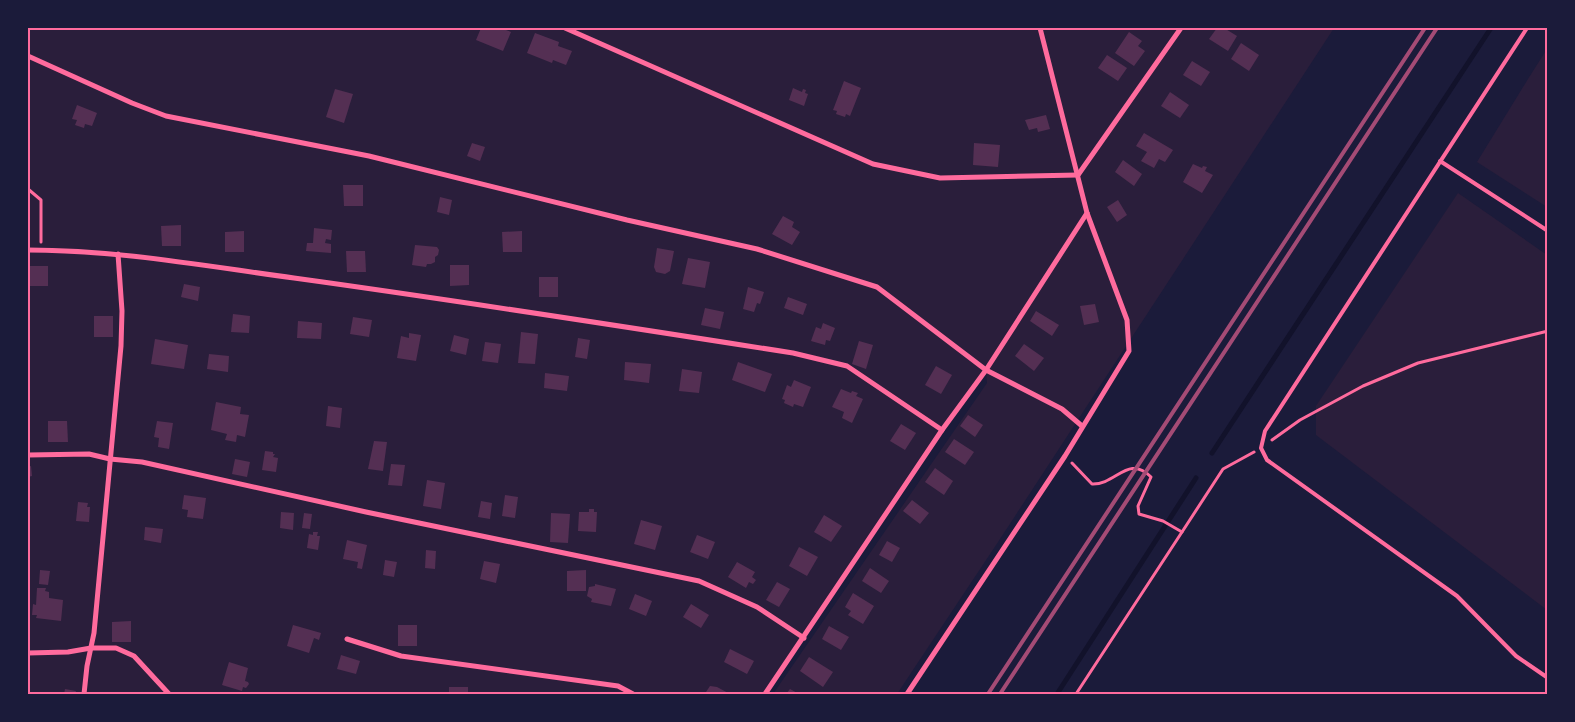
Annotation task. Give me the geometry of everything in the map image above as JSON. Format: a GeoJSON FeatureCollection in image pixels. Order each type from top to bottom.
{"type":"FeatureCollection","features":[{"type":"Feature","properties":{"kind":"street"},"geometry":{"type":"LineString","coordinates":[[565,28],[873,164],[940,178],[1078,175]]}},
{"type":"Feature","properties":{"kind":"street"},"geometry":{"type":"LineString","coordinates":[[907,694],[1064,456],[1129,351],[1127,320],[1087,213],[1040,28]]}},
{"type":"Feature","properties":{"kind":"street"},"geometry":{"type":"LineString","coordinates":[[1078,175],[1181,28]]}},
{"type":"Feature","properties":{"kind":"street"},"geometry":{"type":"LineString","coordinates":[[28,56],[132,103],[166,116],[369,156],[626,220],[756,249],[877,286],[986,370],[1062,409],[1082,426]]}},
{"type":"Feature","properties":{"kind":"street"},"geometry":{"type":"LineString","coordinates":[[766,694],[942,430],[986,370],[1087,213]]}},
{"type":"Feature","properties":{"kind":"street"},"geometry":{"type":"LineString","coordinates":[[28,250],[118,254],[425,296],[793,353],[846,366],[942,430]]}},
{"type":"Feature","properties":{"kind":"street"},"geometry":{"type":"LineString","coordinates":[[84,694],[87,666],[94,633],[121,346],[122,311],[118,254]]}},
{"type":"Feature","properties":{"kind":"street"},"geometry":{"type":"LineString","coordinates":[[28,455],[88,454],[110,459],[142,462],[366,512],[699,582],[757,607],[804,638]]}},
{"type":"Feature","properties":{"kind":"street"},"geometry":{"type":"LineString","coordinates":[[348,639],[401,656],[618,686],[632,694]]}},
{"type":"Feature","properties":{"kind":"street"},"geometry":{"type":"LineString","coordinates":[[28,653],[116,648],[134,656],[168,694]]}},
{"type":"Feature","properties":{"kind":"lane"},"geometry":{"type":"LineString","coordinates":[[1527,28],[1265,431],[1261,448],[1267,460],[1457,596],[1516,656],[1548,678]]}},
{"type":"Feature","properties":{"kind":"lane"},"geometry":{"type":"LineString","coordinates":[[1440,161],[1548,231]]}},
{"type":"Feature","properties":{"kind":"path"},"geometry":{"type":"LineString","coordinates":[[28,189],[41,200],[41,250]]}},
{"type":"Feature","properties":{"kind":"path"},"geometry":{"type":"LineString","coordinates":[[1076,694],[1223,469],[1261,448],[1300,420],[1381,378],[1418,363],[1548,331]]}},
{"type":"Feature","properties":{"kind":"path"},"geometry":{"type":"LineString","coordinates":[[1064,456],[1092,484],[1099,485],[1127,469],[1136,468],[1146,472],[1151,478],[1138,506],[1139,514],[1162,521],[1182,532]]}},
{"type":"Feature","properties":{"kind":"shaded area"},"geometry":{"type":"Polygon","coordinates":[[[28,28],[1334,28],[897,694],[773,694],[987,383],[986,371],[942,430],[765,694],[28,694],[28,28]]]}},
{"type":"Feature","properties":{"kind":"shaded area"},"geometry":{"type":"Polygon","coordinates":[[[1547,49],[1547,207],[1477,162],[1547,49]]]}},
{"type":"Feature","properties":{"kind":"shaded area"},"geometry":{"type":"Polygon","coordinates":[[[1458,193],[1547,255],[1547,610],[1316,435],[1316,406],[1458,193]]]}},
{"type":"Feature","properties":{"kind":"building"},"geometry":{"type":"Polygon","coordinates":[[[481,28],[507,28],[506,30],[511,32],[503,51],[476,40],[481,28]]]}},
{"type":"Feature","properties":{"kind":"building"},"geometry":{"type":"Polygon","coordinates":[[[1217,28],[1224,28],[1237,36],[1228,51],[1209,39],[1217,28]]]}},
{"type":"Feature","properties":{"kind":"building"},"geometry":{"type":"Polygon","coordinates":[[[1129,32],[1142,41],[1138,46],[1145,51],[1134,66],[1115,53],[1129,32]]]}},
{"type":"Feature","properties":{"kind":"building"},"geometry":{"type":"Polygon","coordinates":[[[535,33],[559,42],[558,46],[572,51],[566,65],[553,60],[552,63],[527,53],[535,33]]]}},
{"type":"Feature","properties":{"kind":"building"},"geometry":{"type":"Polygon","coordinates":[[[1241,43],[1259,55],[1249,71],[1231,59],[1241,43]]]}},
{"type":"Feature","properties":{"kind":"building"},"geometry":{"type":"Polygon","coordinates":[[[1107,55],[1127,68],[1118,81],[1098,68],[1107,55]]]}},
{"type":"Feature","properties":{"kind":"building"},"geometry":{"type":"Polygon","coordinates":[[[1192,61],[1210,72],[1201,86],[1183,75],[1192,61]]]}},
{"type":"Feature","properties":{"kind":"building"},"geometry":{"type":"Polygon","coordinates":[[[844,81],[861,88],[850,116],[846,114],[845,117],[836,114],[837,111],[833,110],[844,81]]]}},
{"type":"Feature","properties":{"kind":"building"},"geometry":{"type":"Polygon","coordinates":[[[793,88],[802,92],[803,89],[806,90],[805,93],[808,94],[804,106],[789,100],[793,88]]]}},
{"type":"Feature","properties":{"kind":"building"},"geometry":{"type":"Polygon","coordinates":[[[335,89],[353,94],[344,123],[326,117],[335,89]]]}},
{"type":"Feature","properties":{"kind":"building"},"geometry":{"type":"Polygon","coordinates":[[[1170,92],[1189,105],[1180,118],[1161,106],[1170,92]]]}},
{"type":"Feature","properties":{"kind":"building"},"geometry":{"type":"Polygon","coordinates":[[[77,105],[97,113],[92,126],[85,124],[84,128],[75,125],[77,120],[72,119],[77,105]]]}},
{"type":"Feature","properties":{"kind":"building"},"geometry":{"type":"Polygon","coordinates":[[[1046,115],[1050,129],[1038,132],[1037,128],[1029,130],[1025,120],[1046,115]]]}},
{"type":"Feature","properties":{"kind":"building"},"geometry":{"type":"Polygon","coordinates":[[[1144,133],[1173,150],[1165,162],[1159,159],[1154,168],[1141,161],[1147,152],[1136,146],[1144,133]]]}},
{"type":"Feature","properties":{"kind":"building"},"geometry":{"type":"Polygon","coordinates":[[[472,143],[485,147],[480,161],[467,156],[472,143]]]}},
{"type":"Feature","properties":{"kind":"building"},"geometry":{"type":"Polygon","coordinates":[[[974,143],[1000,145],[998,167],[973,165],[974,143]]]}},
{"type":"Feature","properties":{"kind":"building"},"geometry":{"type":"Polygon","coordinates":[[[1123,160],[1142,174],[1134,186],[1115,172],[1123,160]]]}},
{"type":"Feature","properties":{"kind":"building"},"geometry":{"type":"Polygon","coordinates":[[[1193,164],[1202,168],[1203,166],[1207,167],[1205,171],[1213,175],[1202,193],[1183,182],[1193,164]]]}},
{"type":"Feature","properties":{"kind":"building"},"geometry":{"type":"Polygon","coordinates":[[[343,185],[363,185],[363,206],[344,206],[343,185]]]}},
{"type":"Feature","properties":{"kind":"building"},"geometry":{"type":"Polygon","coordinates":[[[440,197],[452,200],[449,215],[437,212],[440,197]]]}},
{"type":"Feature","properties":{"kind":"building"},"geometry":{"type":"Polygon","coordinates":[[[1118,200],[1127,215],[1117,222],[1107,207],[1118,200]]]}},
{"type":"Feature","properties":{"kind":"building"},"geometry":{"type":"Polygon","coordinates":[[[783,216],[794,222],[792,227],[800,232],[792,245],[772,234],[783,216]]]}},
{"type":"Feature","properties":{"kind":"building"},"geometry":{"type":"Polygon","coordinates":[[[181,225],[181,246],[162,246],[161,226],[181,225]]]}},
{"type":"Feature","properties":{"kind":"building"},"geometry":{"type":"Polygon","coordinates":[[[314,228],[332,230],[331,240],[326,239],[325,243],[331,244],[331,253],[306,251],[307,243],[313,243],[314,228]]]}},
{"type":"Feature","properties":{"kind":"building"},"geometry":{"type":"Polygon","coordinates":[[[244,231],[244,252],[225,252],[225,232],[244,231]]]}},
{"type":"Feature","properties":{"kind":"building"},"geometry":{"type":"Polygon","coordinates":[[[522,231],[522,252],[503,252],[502,232],[522,231]]]}},
{"type":"Feature","properties":{"kind":"building"},"geometry":{"type":"Polygon","coordinates":[[[415,245],[437,247],[439,250],[438,255],[435,257],[435,262],[427,264],[426,267],[412,265],[415,245]]]}},
{"type":"Feature","properties":{"kind":"building"},"geometry":{"type":"Polygon","coordinates":[[[657,248],[674,251],[670,271],[665,274],[656,272],[654,267],[657,248]]]}},
{"type":"Feature","properties":{"kind":"building"},"geometry":{"type":"Polygon","coordinates":[[[346,251],[365,251],[366,272],[347,272],[346,251]]]}},
{"type":"Feature","properties":{"kind":"building"},"geometry":{"type":"Polygon","coordinates":[[[688,258],[710,262],[705,288],[682,284],[688,258]]]}},
{"type":"Feature","properties":{"kind":"building"},"geometry":{"type":"Polygon","coordinates":[[[450,265],[469,265],[469,285],[450,286],[450,265]]]}},
{"type":"Feature","properties":{"kind":"building"},"geometry":{"type":"Polygon","coordinates":[[[29,266],[48,266],[48,286],[29,286],[29,266]]]}},
{"type":"Feature","properties":{"kind":"building"},"geometry":{"type":"Polygon","coordinates":[[[539,277],[558,277],[558,297],[539,297],[539,277]]]}},
{"type":"Feature","properties":{"kind":"building"},"geometry":{"type":"Polygon","coordinates":[[[184,284],[200,287],[198,301],[181,297],[184,284]]]}},
{"type":"Feature","properties":{"kind":"building"},"geometry":{"type":"Polygon","coordinates":[[[748,287],[764,292],[760,304],[757,303],[754,312],[743,309],[748,287]]]}},
{"type":"Feature","properties":{"kind":"building"},"geometry":{"type":"Polygon","coordinates":[[[788,297],[807,304],[803,315],[784,308],[788,297]]]}},
{"type":"Feature","properties":{"kind":"building"},"geometry":{"type":"Polygon","coordinates":[[[1095,304],[1099,322],[1084,325],[1080,306],[1095,304]]]}},
{"type":"Feature","properties":{"kind":"building"},"geometry":{"type":"Polygon","coordinates":[[[705,308],[724,312],[720,329],[701,325],[705,308]]]}},
{"type":"Feature","properties":{"kind":"building"},"geometry":{"type":"Polygon","coordinates":[[[1036,311],[1059,325],[1052,336],[1030,321],[1036,311]]]}},
{"type":"Feature","properties":{"kind":"building"},"geometry":{"type":"Polygon","coordinates":[[[233,314],[250,316],[249,333],[231,332],[233,314]]]}},
{"type":"Feature","properties":{"kind":"building"},"geometry":{"type":"Polygon","coordinates":[[[94,316],[113,316],[113,337],[94,337],[94,316]]]}},
{"type":"Feature","properties":{"kind":"building"},"geometry":{"type":"Polygon","coordinates":[[[353,317],[372,320],[369,337],[350,334],[353,317]]]}},
{"type":"Feature","properties":{"kind":"building"},"geometry":{"type":"Polygon","coordinates":[[[298,321],[322,323],[321,339],[297,338],[298,321]]]}},
{"type":"Feature","properties":{"kind":"building"},"geometry":{"type":"Polygon","coordinates":[[[823,323],[835,328],[830,341],[826,340],[825,345],[811,341],[816,327],[821,329],[823,323]]]}},
{"type":"Feature","properties":{"kind":"building"},"geometry":{"type":"Polygon","coordinates":[[[521,332],[538,334],[535,364],[518,363],[521,332]]]}},
{"type":"Feature","properties":{"kind":"building"},"geometry":{"type":"Polygon","coordinates":[[[409,333],[421,335],[416,361],[397,358],[401,336],[409,338],[409,333]]]}},
{"type":"Feature","properties":{"kind":"building"},"geometry":{"type":"Polygon","coordinates":[[[454,335],[469,339],[466,355],[450,351],[454,335]]]}},
{"type":"Feature","properties":{"kind":"building"},"geometry":{"type":"Polygon","coordinates":[[[578,338],[590,340],[587,359],[575,357],[578,338]]]}},
{"type":"Feature","properties":{"kind":"building"},"geometry":{"type":"Polygon","coordinates":[[[155,339],[188,345],[184,369],[151,364],[155,339]]]}},
{"type":"Feature","properties":{"kind":"building"},"geometry":{"type":"Polygon","coordinates":[[[859,341],[873,345],[866,369],[852,364],[859,341]]]}},
{"type":"Feature","properties":{"kind":"building"},"geometry":{"type":"Polygon","coordinates":[[[485,342],[501,344],[498,363],[482,361],[485,342]]]}},
{"type":"Feature","properties":{"kind":"building"},"geometry":{"type":"Polygon","coordinates":[[[1024,344],[1044,358],[1034,371],[1015,356],[1024,344]]]}},
{"type":"Feature","properties":{"kind":"building"},"geometry":{"type":"Polygon","coordinates":[[[209,354],[229,356],[228,372],[207,369],[209,354]]]}},
{"type":"Feature","properties":{"kind":"building"},"geometry":{"type":"Polygon","coordinates":[[[625,362],[651,364],[649,383],[624,380],[625,362]]]}},
{"type":"Feature","properties":{"kind":"building"},"geometry":{"type":"Polygon","coordinates":[[[738,362],[772,374],[765,392],[732,380],[738,362]]]}},
{"type":"Feature","properties":{"kind":"building"},"geometry":{"type":"Polygon","coordinates":[[[936,366],[952,375],[941,394],[925,385],[936,366]]]}},
{"type":"Feature","properties":{"kind":"building"},"geometry":{"type":"Polygon","coordinates":[[[682,369],[702,372],[699,393],[679,391],[682,369]]]}},
{"type":"Feature","properties":{"kind":"building"},"geometry":{"type":"Polygon","coordinates":[[[545,373],[569,376],[567,391],[544,388],[545,373]]]}},
{"type":"Feature","properties":{"kind":"building"},"geometry":{"type":"Polygon","coordinates":[[[794,380],[811,387],[803,407],[794,404],[793,407],[784,403],[785,400],[782,399],[787,385],[791,387],[794,380]]]}},
{"type":"Feature","properties":{"kind":"building"},"geometry":{"type":"Polygon","coordinates":[[[841,389],[851,393],[852,391],[858,393],[856,396],[863,399],[852,423],[842,418],[844,412],[832,407],[841,389]]]}},
{"type":"Feature","properties":{"kind":"building"},"geometry":{"type":"Polygon","coordinates":[[[216,402],[241,407],[240,414],[249,415],[245,437],[237,435],[236,442],[225,440],[227,434],[211,430],[216,402]]]}},
{"type":"Feature","properties":{"kind":"building"},"geometry":{"type":"Polygon","coordinates":[[[328,406],[342,408],[340,428],[326,426],[328,406]]]}},
{"type":"Feature","properties":{"kind":"building"},"geometry":{"type":"Polygon","coordinates":[[[968,415],[983,425],[975,437],[960,426],[968,415]]]}},
{"type":"Feature","properties":{"kind":"building"},"geometry":{"type":"Polygon","coordinates":[[[48,421],[67,421],[68,442],[48,442],[48,421]]]}},
{"type":"Feature","properties":{"kind":"building"},"geometry":{"type":"Polygon","coordinates":[[[157,421],[173,423],[169,449],[158,447],[159,438],[154,437],[157,421]]]}},
{"type":"Feature","properties":{"kind":"building"},"geometry":{"type":"Polygon","coordinates":[[[901,424],[916,433],[905,450],[890,441],[901,424]]]}},
{"type":"Feature","properties":{"kind":"building"},"geometry":{"type":"Polygon","coordinates":[[[954,439],[974,452],[965,465],[945,452],[954,439]]]}},
{"type":"Feature","properties":{"kind":"building"},"geometry":{"type":"Polygon","coordinates":[[[374,441],[387,442],[383,471],[368,469],[374,441]]]}},
{"type":"Feature","properties":{"kind":"building"},"geometry":{"type":"Polygon","coordinates":[[[265,451],[273,452],[275,454],[273,457],[278,458],[276,472],[262,470],[265,451]]]}},
{"type":"Feature","properties":{"kind":"building"},"geometry":{"type":"Polygon","coordinates":[[[235,459],[250,462],[247,477],[232,474],[235,459]]]}},
{"type":"Feature","properties":{"kind":"building"},"geometry":{"type":"Polygon","coordinates":[[[391,464],[405,465],[402,486],[388,485],[391,464]]]}},
{"type":"Feature","properties":{"kind":"building"},"geometry":{"type":"Polygon","coordinates":[[[31,466],[32,476],[28,477],[28,467],[31,466]]]}},
{"type":"Feature","properties":{"kind":"building"},"geometry":{"type":"Polygon","coordinates":[[[935,468],[953,481],[944,495],[925,482],[935,468]]]}},
{"type":"Feature","properties":{"kind":"building"},"geometry":{"type":"Polygon","coordinates":[[[427,480],[445,483],[441,509],[423,506],[427,480]]]}},
{"type":"Feature","properties":{"kind":"building"},"geometry":{"type":"Polygon","coordinates":[[[184,495],[206,498],[203,519],[187,517],[188,510],[182,509],[184,495]]]}},
{"type":"Feature","properties":{"kind":"building"},"geometry":{"type":"Polygon","coordinates":[[[505,495],[518,497],[515,518],[502,516],[505,495]]]}},
{"type":"Feature","properties":{"kind":"building"},"geometry":{"type":"Polygon","coordinates":[[[912,500],[929,513],[920,524],[903,511],[912,500]]]}},
{"type":"Feature","properties":{"kind":"building"},"geometry":{"type":"Polygon","coordinates":[[[481,501],[492,503],[490,519],[478,517],[481,501]]]}},
{"type":"Feature","properties":{"kind":"building"},"geometry":{"type":"Polygon","coordinates":[[[78,502],[88,503],[87,507],[90,507],[89,522],[76,521],[78,502]]]}},
{"type":"Feature","properties":{"kind":"building"},"geometry":{"type":"Polygon","coordinates":[[[589,509],[594,509],[594,512],[597,512],[596,532],[578,531],[579,512],[589,512],[589,509]]]}},
{"type":"Feature","properties":{"kind":"building"},"geometry":{"type":"Polygon","coordinates":[[[281,512],[294,513],[293,530],[280,528],[281,512]]]}},
{"type":"Feature","properties":{"kind":"building"},"geometry":{"type":"Polygon","coordinates":[[[304,513],[312,514],[310,529],[302,528],[304,513]]]}},
{"type":"Feature","properties":{"kind":"building"},"geometry":{"type":"Polygon","coordinates":[[[551,513],[570,514],[568,543],[550,542],[551,513]]]}},
{"type":"Feature","properties":{"kind":"building"},"geometry":{"type":"Polygon","coordinates":[[[824,515],[842,526],[831,542],[814,532],[824,515]]]}},
{"type":"Feature","properties":{"kind":"building"},"geometry":{"type":"Polygon","coordinates":[[[641,520],[662,526],[655,550],[634,544],[641,520]]]}},
{"type":"Feature","properties":{"kind":"building"},"geometry":{"type":"Polygon","coordinates":[[[145,527],[163,529],[161,543],[144,540],[145,527]]]}},
{"type":"Feature","properties":{"kind":"building"},"geometry":{"type":"Polygon","coordinates":[[[313,532],[318,532],[317,536],[320,536],[318,550],[307,548],[309,534],[313,535],[313,532]]]}},
{"type":"Feature","properties":{"kind":"building"},"geometry":{"type":"Polygon","coordinates":[[[697,535],[715,542],[708,559],[690,552],[697,535]]]}},
{"type":"Feature","properties":{"kind":"building"},"geometry":{"type":"Polygon","coordinates":[[[347,540],[367,545],[362,569],[357,568],[358,562],[343,559],[347,540]]]}},
{"type":"Feature","properties":{"kind":"building"},"geometry":{"type":"Polygon","coordinates":[[[887,541],[900,548],[892,562],[879,555],[887,541]]]}},
{"type":"Feature","properties":{"kind":"building"},"geometry":{"type":"Polygon","coordinates":[[[799,547],[818,557],[807,576],[789,566],[799,547]]]}},
{"type":"Feature","properties":{"kind":"building"},"geometry":{"type":"Polygon","coordinates":[[[426,550],[436,551],[435,569],[425,568],[426,550]]]}},
{"type":"Feature","properties":{"kind":"building"},"geometry":{"type":"Polygon","coordinates":[[[385,560],[397,562],[394,577],[383,575],[385,560]]]}},
{"type":"Feature","properties":{"kind":"building"},"geometry":{"type":"Polygon","coordinates":[[[484,561],[500,564],[496,583],[480,579],[484,561]]]}},
{"type":"Feature","properties":{"kind":"building"},"geometry":{"type":"Polygon","coordinates":[[[737,562],[755,572],[752,577],[756,580],[753,584],[749,582],[746,588],[728,577],[737,562]]]}},
{"type":"Feature","properties":{"kind":"building"},"geometry":{"type":"Polygon","coordinates":[[[870,568],[889,581],[881,593],[862,581],[870,568]]]}},
{"type":"Feature","properties":{"kind":"building"},"geometry":{"type":"Polygon","coordinates":[[[40,570],[50,571],[48,585],[39,584],[40,570]]]}},
{"type":"Feature","properties":{"kind":"building"},"geometry":{"type":"Polygon","coordinates":[[[586,570],[586,591],[567,591],[567,571],[586,570]]]}},
{"type":"Feature","properties":{"kind":"building"},"geometry":{"type":"Polygon","coordinates":[[[777,582],[790,589],[779,607],[766,600],[777,582]]]}},
{"type":"Feature","properties":{"kind":"building"},"geometry":{"type":"Polygon","coordinates":[[[595,584],[616,589],[611,606],[591,602],[592,599],[587,596],[589,587],[595,586],[595,584]]]}},
{"type":"Feature","properties":{"kind":"building"},"geometry":{"type":"Polygon","coordinates":[[[37,588],[46,588],[45,591],[49,592],[49,598],[63,600],[61,621],[36,618],[37,615],[32,615],[33,604],[36,605],[37,588]]]}},
{"type":"Feature","properties":{"kind":"building"},"geometry":{"type":"Polygon","coordinates":[[[853,593],[874,606],[863,624],[848,615],[851,611],[845,607],[853,593]]]}},
{"type":"Feature","properties":{"kind":"building"},"geometry":{"type":"Polygon","coordinates":[[[635,594],[652,601],[646,616],[629,609],[635,594]]]}},
{"type":"Feature","properties":{"kind":"building"},"geometry":{"type":"Polygon","coordinates":[[[691,604],[709,615],[701,628],[683,617],[691,604]]]}},
{"type":"Feature","properties":{"kind":"building"},"geometry":{"type":"Polygon","coordinates":[[[131,621],[131,642],[112,642],[112,622],[131,621]]]}},
{"type":"Feature","properties":{"kind":"building"},"geometry":{"type":"Polygon","coordinates":[[[293,625],[321,633],[319,640],[314,638],[309,653],[287,646],[293,625]]]}},
{"type":"Feature","properties":{"kind":"building"},"geometry":{"type":"Polygon","coordinates":[[[398,625],[417,625],[417,646],[398,646],[398,625]]]}},
{"type":"Feature","properties":{"kind":"building"},"geometry":{"type":"Polygon","coordinates":[[[829,626],[849,637],[841,650],[822,639],[829,626]]]}},
{"type":"Feature","properties":{"kind":"building"},"geometry":{"type":"Polygon","coordinates":[[[730,649],[754,661],[747,674],[724,662],[730,649]]]}},
{"type":"Feature","properties":{"kind":"building"},"geometry":{"type":"Polygon","coordinates":[[[341,655],[360,661],[356,674],[337,669],[341,655]]]}},
{"type":"Feature","properties":{"kind":"building"},"geometry":{"type":"Polygon","coordinates":[[[809,657],[833,672],[823,687],[800,671],[809,657]]]}},
{"type":"Feature","properties":{"kind":"building"},"geometry":{"type":"Polygon","coordinates":[[[229,662],[248,668],[245,681],[249,684],[246,688],[243,687],[242,691],[222,685],[229,662]]]}},
{"type":"Feature","properties":{"kind":"building"},"geometry":{"type":"Polygon","coordinates":[[[710,686],[717,687],[730,694],[708,694],[706,692],[710,686]]]}},
{"type":"Feature","properties":{"kind":"building"},"geometry":{"type":"Polygon","coordinates":[[[449,687],[468,687],[468,694],[449,694],[449,687]]]}},
{"type":"Feature","properties":{"kind":"building"},"geometry":{"type":"Polygon","coordinates":[[[65,689],[76,691],[75,694],[64,694],[65,689]]]}},
{"type":"Feature","properties":{"kind":"building"},"geometry":{"type":"Polygon","coordinates":[[[790,689],[799,694],[786,694],[790,689]]]}},
{"type":"Feature","properties":{"kind":"waterway"},"geometry":{"type":"LineString","coordinates":[[1212,453],[1491,28]]}},
{"type":"Feature","properties":{"kind":"waterway"},"geometry":{"type":"LineString","coordinates":[[1057,694],[1196,478]]}},
{"type":"Feature","properties":{"kind":"railway"},"geometry":{"type":"LineString","coordinates":[[988,694],[1425,28]]}},
{"type":"Feature","properties":{"kind":"railway"},"geometry":{"type":"LineString","coordinates":[[1000,694],[1437,28]]}}]}
